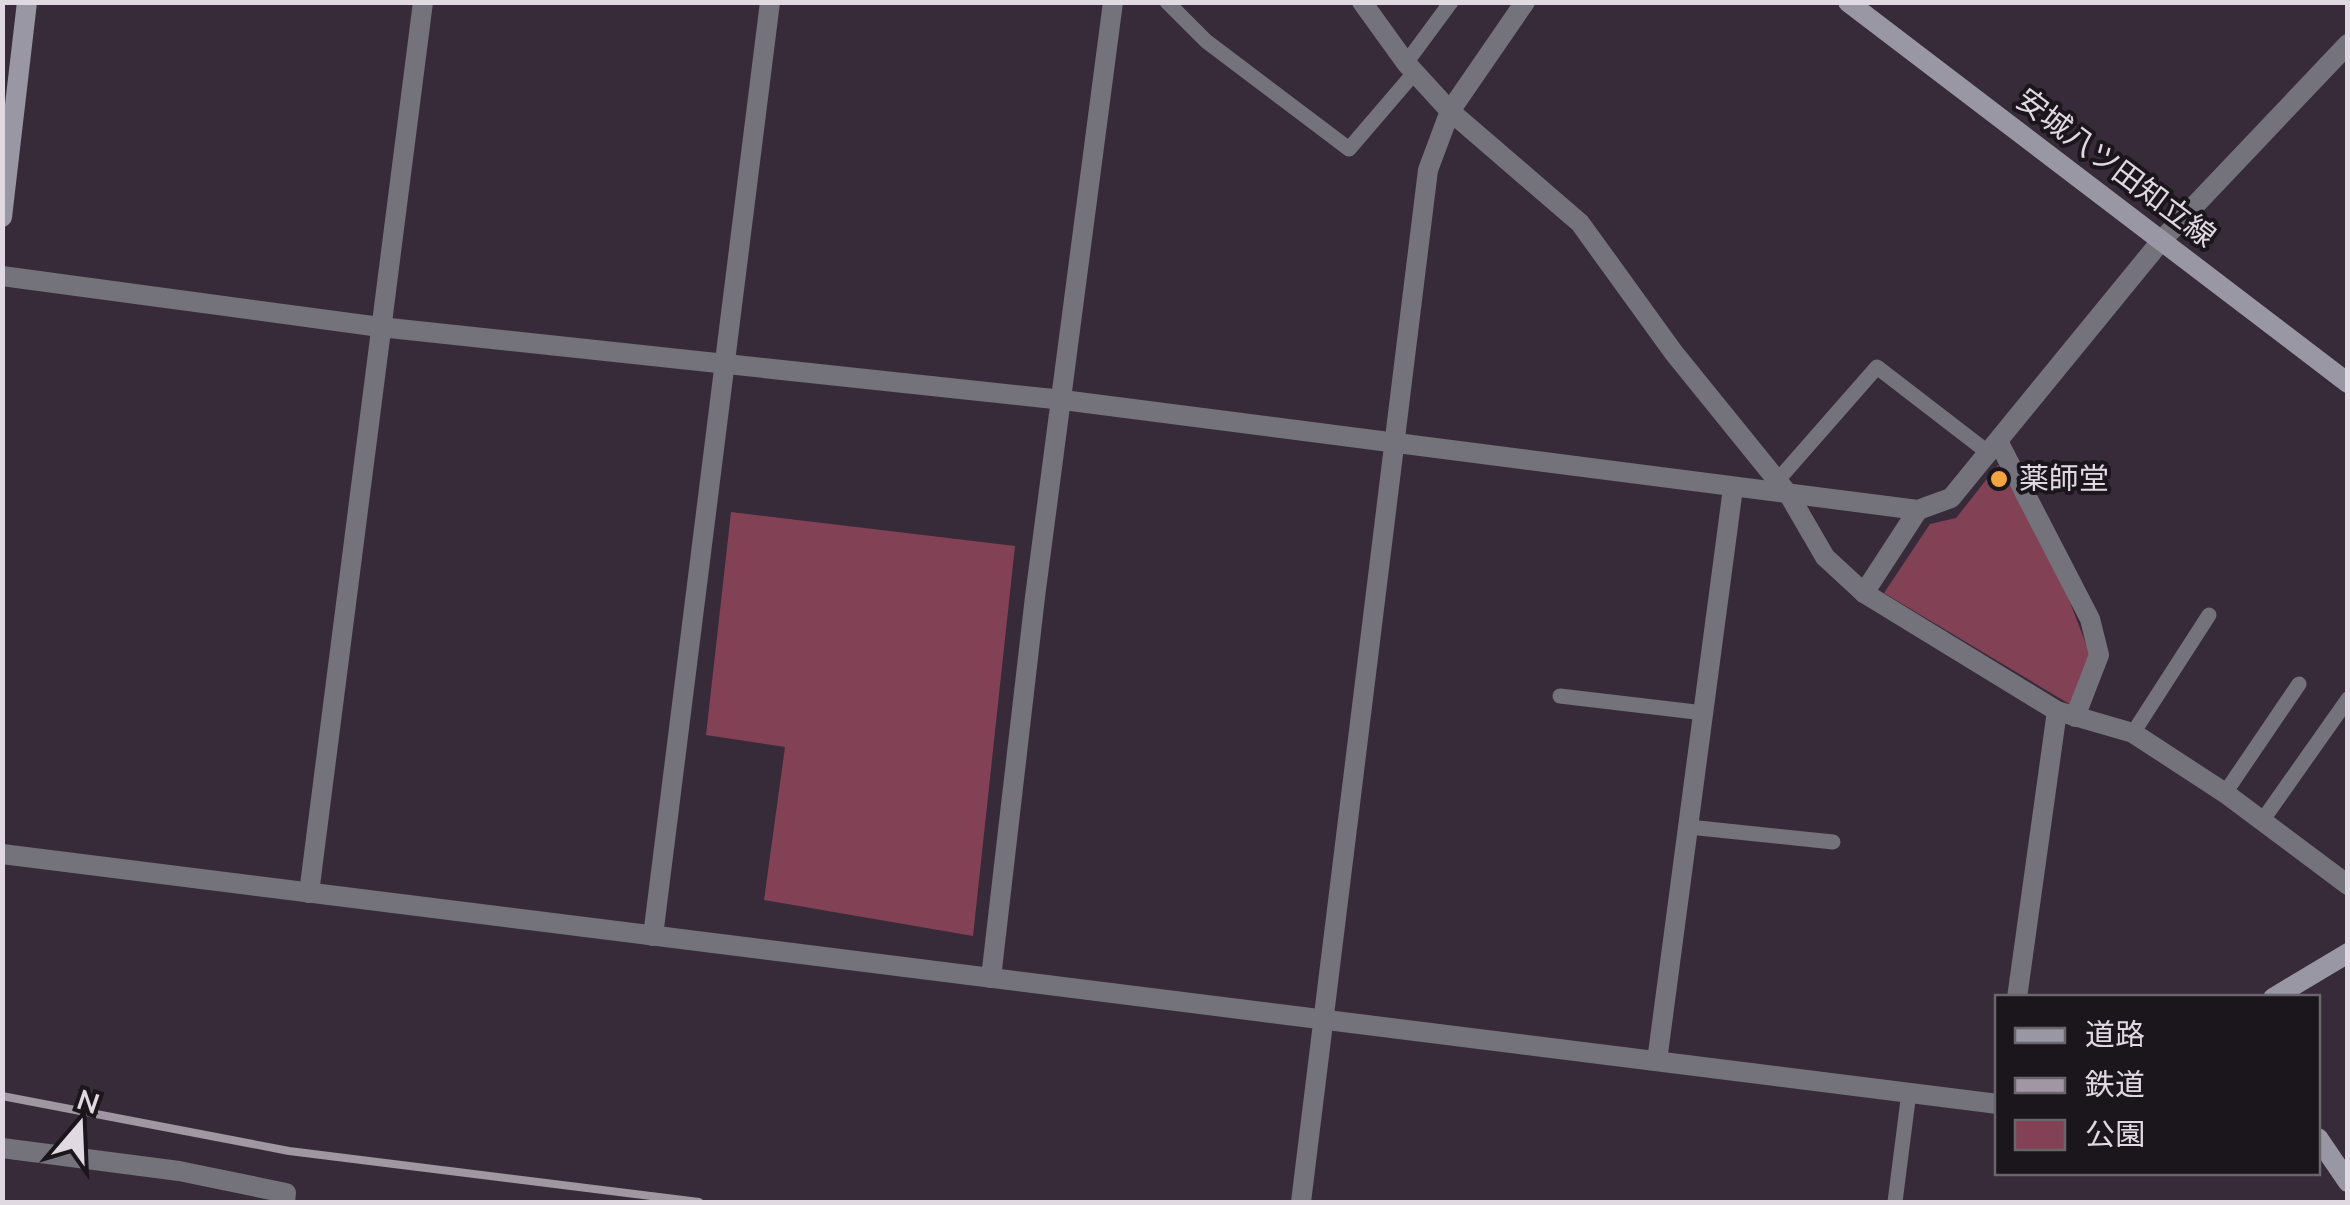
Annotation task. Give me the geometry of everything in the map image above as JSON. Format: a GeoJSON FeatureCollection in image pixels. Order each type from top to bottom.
{"type":"FeatureCollection","features":[{"type":"Feature","properties":{"kind":"main road"},"geometry":{"type":"LineString","coordinates":[[2,217],[27,2]]}},
{"type":"Feature","properties":{"kind":"main road","name":"安城八ツ田知立線"},"geometry":{"type":"LineString","coordinates":[[1848,2],[2348,382]]}},
{"type":"Feature","properties":{"kind":"main road"},"geometry":{"type":"LineString","coordinates":[[2278,995],[2348,953]]}},
{"type":"Feature","properties":{"kind":"main road"},"geometry":{"type":"LineString","coordinates":[[2320,1141],[2348,1182]]}},
{"type":"Feature","properties":{"kind":"street"},"geometry":{"type":"LineString","coordinates":[[309,893],[423,2]]}},
{"type":"Feature","properties":{"kind":"street"},"geometry":{"type":"LineString","coordinates":[[653,936],[770,2]]}},
{"type":"Feature","properties":{"kind":"street"},"geometry":{"type":"LineString","coordinates":[[992,978],[1035,597],[1113,2]]}},
{"type":"Feature","properties":{"kind":"street"},"geometry":{"type":"LineString","coordinates":[[1362,2],[1411,68],[1450,110],[1580,223],[1674,353],[1783,488],[1825,557],[1864,593],[2066,714],[2134,733],[2225,793],[2348,885]]}},
{"type":"Feature","properties":{"kind":"street"},"geometry":{"type":"LineString","coordinates":[[1301,1202],[1428,170],[1450,110],[1525,2]]}},
{"type":"Feature","properties":{"kind":"street"},"geometry":{"type":"LineString","coordinates":[[2,276],[380,327],[1063,400],[1733,488],[1783,488],[1918,510],[1951,498],[2162,241],[2348,44]]}},
{"type":"Feature","properties":{"kind":"street"},"geometry":{"type":"LineString","coordinates":[[1995,448],[2067,568],[2099,654],[2066,714],[2019,995]]}},
{"type":"Feature","properties":{"kind":"street"},"geometry":{"type":"LineString","coordinates":[[1658,1061],[1733,488]]}},
{"type":"Feature","properties":{"kind":"street"},"geometry":{"type":"LineString","coordinates":[[1864,593],[1918,510]]}},
{"type":"Feature","properties":{"kind":"street"},"geometry":{"type":"LineString","coordinates":[[2,854],[1995,1104]]}},
{"type":"Feature","properties":{"kind":"street"},"geometry":{"type":"LineString","coordinates":[[2,1148],[178,1171],[286,1192],[285,1202]]}},
{"type":"Feature","properties":{"kind":"lane"},"geometry":{"type":"LineString","coordinates":[[1167,2],[1206,41],[1349,149],[1411,68],[1451,2]]}},
{"type":"Feature","properties":{"kind":"lane"},"geometry":{"type":"LineString","coordinates":[[1783,488],[1877,366],[1995,448]]}},
{"type":"Feature","properties":{"kind":"lane"},"geometry":{"type":"LineString","coordinates":[[2134,733],[2210,616]]}},
{"type":"Feature","properties":{"kind":"lane"},"geometry":{"type":"LineString","coordinates":[[2225,793],[2299,684]]}},
{"type":"Feature","properties":{"kind":"lane"},"geometry":{"type":"LineString","coordinates":[[1560,696],[1704,713]]}},
{"type":"Feature","properties":{"kind":"lane"},"geometry":{"type":"LineString","coordinates":[[2262,821],[2348,699]]}},
{"type":"Feature","properties":{"kind":"lane"},"geometry":{"type":"LineString","coordinates":[[1689,827],[1834,842]]}},
{"type":"Feature","properties":{"kind":"lane"},"geometry":{"type":"LineString","coordinates":[[1896,1202],[1909,1092]]}},
{"type":"Feature","properties":{"kind":"green space"},"geometry":{"type":"Polygon","coordinates":[[[1998,465],[2058,571],[2091,657],[2071,705],[1884,593],[1930,524],[1956,518],[1998,465]]]}},
{"type":"Feature","properties":{"kind":"green space"},"geometry":{"type":"Polygon","coordinates":[[[731,512],[1015,546],[973,936],[764,900],[785,747],[706,735],[731,512]]]}},
{"type":"Feature","properties":{"kind":"railway"},"geometry":{"type":"LineString","coordinates":[[2,1096],[289,1151],[699,1202]]}},
{"type":"Feature","properties":{"kind":"place","name":"薬師堂"},"geometry":{"type":"Point","coordinates":[1999,479]}}]}
